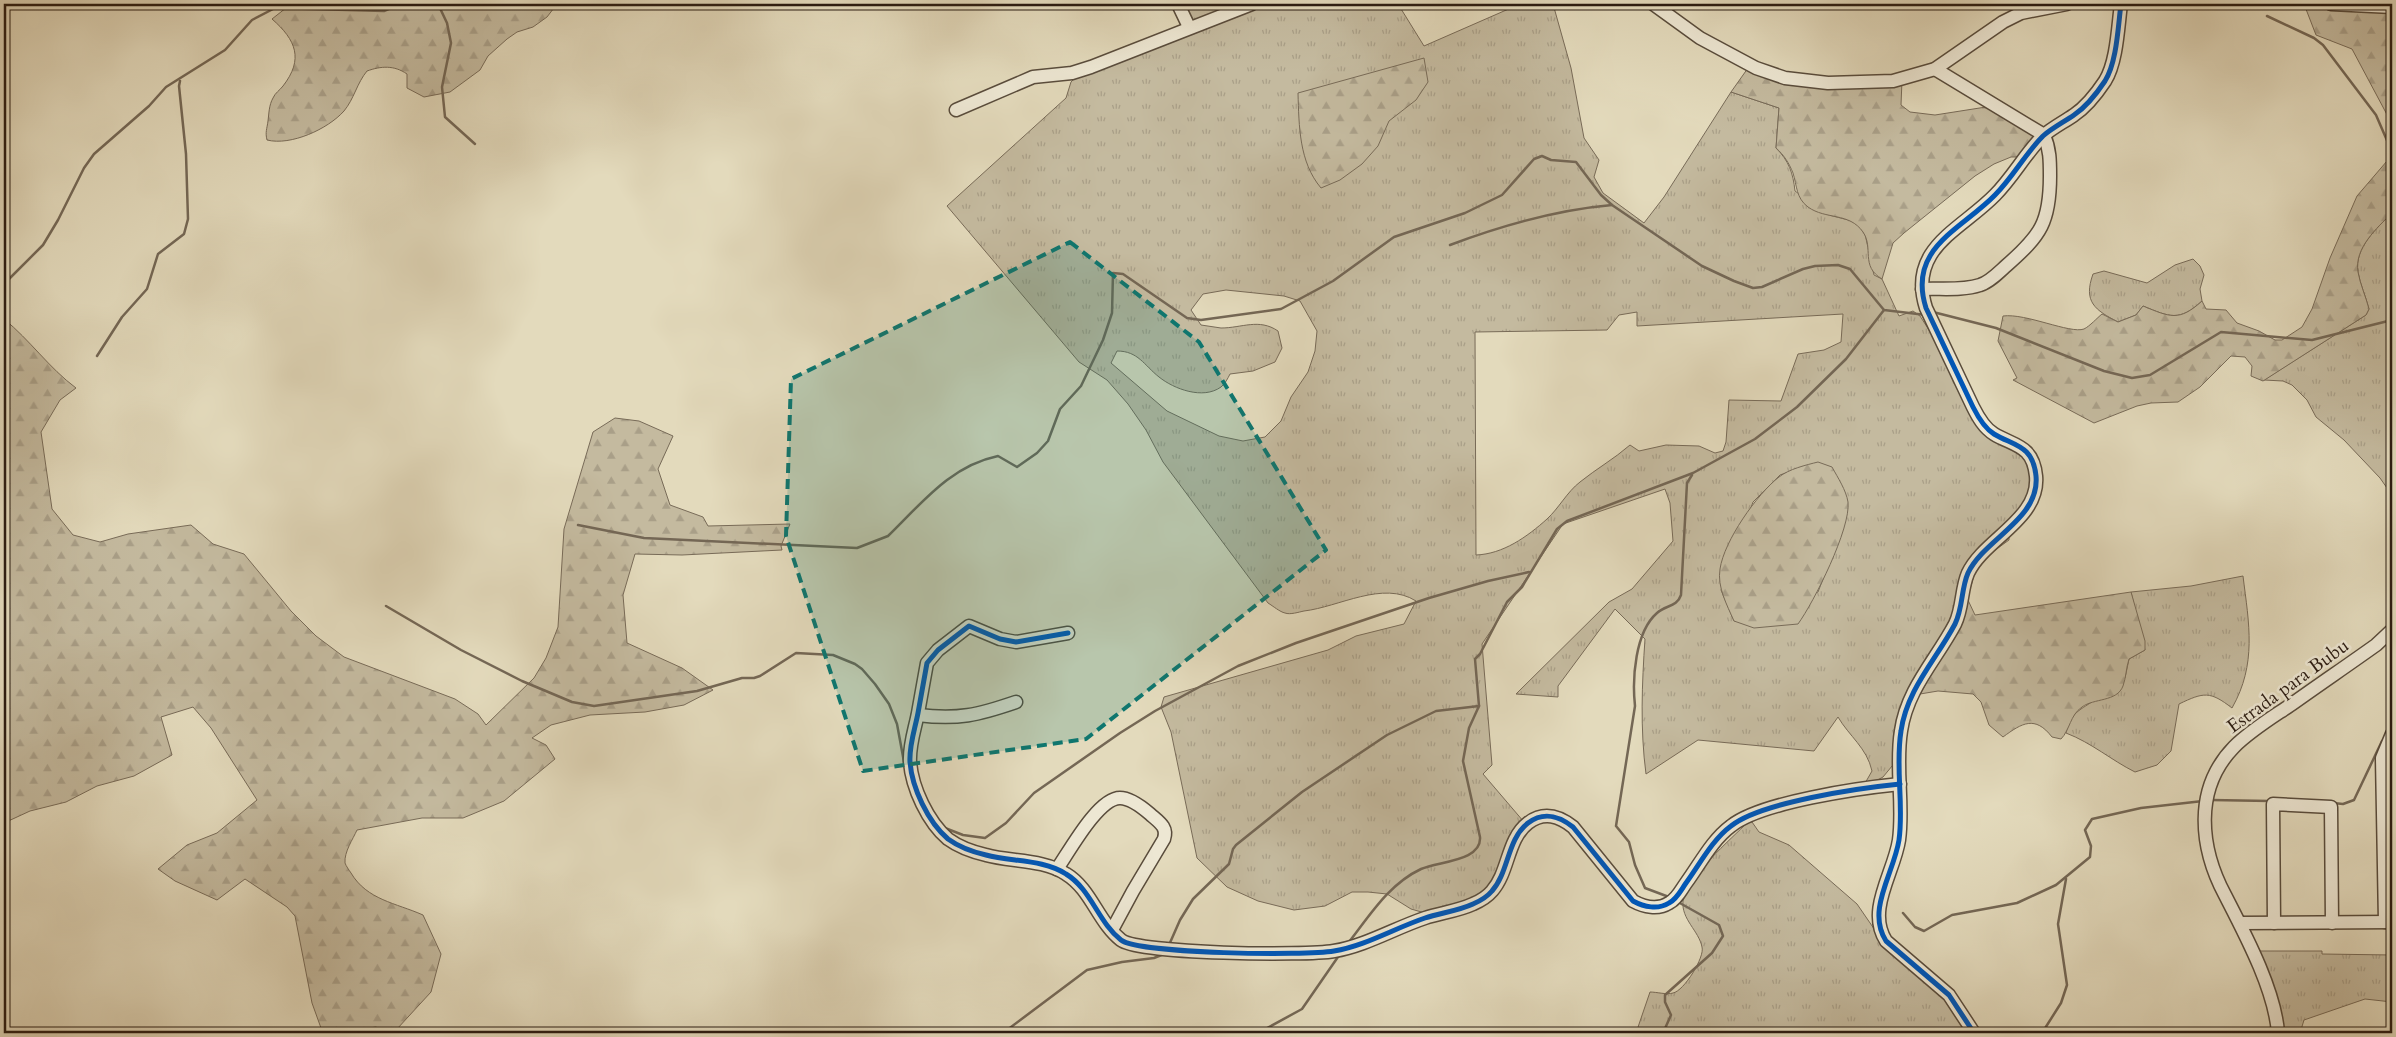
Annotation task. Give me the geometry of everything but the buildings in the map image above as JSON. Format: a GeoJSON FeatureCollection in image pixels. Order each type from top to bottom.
{"type":"FeatureCollection","features":[{"type":"Feature","properties":{"kind":"street"},"geometry":{"type":"LineString","coordinates":[[1178,4],[1189,27]]}},
{"type":"Feature","properties":{"kind":"street"},"geometry":{"type":"LineString","coordinates":[[956,110],[1032,77],[1072,73],[1091,67],[1189,27],[1252,4]]}},
{"type":"Feature","properties":{"kind":"street"},"geometry":{"type":"LineString","coordinates":[[1653,4],[1700,38],[1756,68],[1785,78],[1828,83],[1893,81],[1935,70],[2003,22],[2021,13],[2067,4]]}},
{"type":"Feature","properties":{"kind":"street"},"geometry":{"type":"LineString","coordinates":[[1974,1033],[1948,995],[1936,982],[1895,950],[1880,932],[1878,915],[1899,840],[1900,733],[1910,698],[1955,624],[1962,591],[1969,571],[2020,516],[2033,495],[2036,478],[2031,461],[2022,448],[2013,441],[1993,433],[1980,420],[1926,308],[1922,289],[1925,266],[1935,247],[1996,195],[2044,135],[2077,113],[2105,81],[2112,60],[2121,4]]}},
{"type":"Feature","properties":{"kind":"street"},"geometry":{"type":"LineString","coordinates":[[2331,4],[2392,7]]}},
{"type":"Feature","properties":{"kind":"street"},"geometry":{"type":"LineString","coordinates":[[1922,289],[1966,287],[1986,282],[2015,258],[2036,235],[2048,214],[2050,202],[2050,148],[2044,135],[1935,70]]}},
{"type":"Feature","properties":{"kind":"street"},"geometry":{"type":"LineString","coordinates":[[1068,633],[1016,642],[1000,639],[975,627],[965,628],[929,659],[911,741],[910,762],[913,781],[939,829],[949,839],[980,854],[1057,869],[1079,885],[1120,939],[1128,944],[1158,950],[1278,954],[1337,951],[1425,918],[1472,905],[1482,899],[1497,884],[1514,843],[1523,828],[1535,819],[1551,815],[1564,820],[1573,827],[1633,901],[1646,907],[1664,906],[1675,898],[1717,840],[1729,827],[1742,818],[1834,794],[1900,784]]}},
{"type":"Feature","properties":{"kind":"street","name":"Estrada para Bubu"},"geometry":{"type":"LineString","coordinates":[[2278,1033],[2274,1011],[2240,924],[2220,884],[2207,849],[2205,812],[2207,792],[2217,770],[2235,747],[2376,645],[2392,630]]}},
{"type":"Feature","properties":{"kind":"street"},"geometry":{"type":"LineString","coordinates":[[918,715],[962,718],[1016,702]]}},
{"type":"Feature","properties":{"kind":"street"},"geometry":{"type":"LineString","coordinates":[[2240,924],[2389,922],[2382,758],[2392,734]]}},
{"type":"Feature","properties":{"kind":"street"},"geometry":{"type":"LineString","coordinates":[[1057,869],[1097,811],[1111,800],[1127,799],[1163,825],[1166,834],[1164,839],[1133,890],[1112,930]]}},
{"type":"Feature","properties":{"kind":"street"},"geometry":{"type":"LineString","coordinates":[[2274,923],[2273,804],[2331,807],[2332,923]]}},
{"type":"Feature","properties":{"kind":"highlighted area"},"geometry":{"type":"Polygon","coordinates":[[[1070,242],[1199,342],[1326,550],[1086,739],[863,771],[786,536],[791,379],[1070,242]]]}},
{"type":"Feature","properties":{"kind":"green space"},"geometry":{"type":"Polygon","coordinates":[[[291,4],[557,4],[547,17],[533,27],[517,32],[507,39],[488,56],[480,70],[450,92],[424,97],[407,88],[407,74],[402,71],[387,67],[372,69],[367,71],[344,111],[329,124],[319,130],[287,141],[267,140],[266,130],[271,103],[290,76],[295,58],[292,42],[272,19],[291,4]]]}},
{"type":"Feature","properties":{"kind":"green space"},"geometry":{"type":"Polygon","coordinates":[[[1184,4],[1398,4],[1424,46],[1520,4],[1553,4],[1571,68],[1584,138],[1599,160],[1594,177],[1603,193],[1644,223],[1664,197],[1731,92],[1779,108],[1776,148],[1790,168],[1795,191],[1829,215],[1856,222],[1865,234],[1874,275],[1882,279],[1899,316],[1913,311],[1920,316],[2001,442],[2030,447],[2034,489],[2009,530],[2009,540],[1987,556],[1975,572],[1957,634],[1920,694],[1909,708],[1902,754],[1883,777],[1864,785],[1872,771],[1870,763],[1838,717],[1814,751],[1698,740],[1646,774],[1642,706],[1645,639],[1615,609],[1558,686],[1558,697],[1516,694],[1609,602],[1632,589],[1673,541],[1670,503],[1665,489],[1563,524],[1482,644],[1492,765],[1483,774],[1524,822],[1498,875],[1476,901],[1425,913],[1411,909],[1387,894],[1352,892],[1325,906],[1294,910],[1258,901],[1227,887],[1197,858],[1171,732],[1161,707],[1164,697],[1328,650],[1356,636],[1404,624],[1416,601],[1403,595],[1390,593],[1375,594],[1318,609],[1289,614],[1268,603],[1163,462],[1146,430],[1128,404],[1107,380],[1079,362],[947,206],[1066,98],[1071,82],[1077,76],[1181,38],[1184,4]],[[1226,290],[1203,294],[1191,310],[1201,325],[1229,328],[1257,324],[1271,327],[1278,331],[1282,348],[1275,362],[1253,371],[1230,374],[1221,387],[1206,393],[1180,389],[1172,385],[1130,353],[1117,351],[1111,363],[1167,411],[1219,436],[1243,441],[1265,437],[1281,421],[1291,397],[1308,372],[1315,351],[1317,331],[1300,301],[1284,296],[1226,290]],[[1637,312],[1619,315],[1607,330],[1475,332],[1476,555],[1505,548],[1531,532],[1551,515],[1575,486],[1630,445],[1639,451],[1666,445],[1699,446],[1715,453],[1723,451],[1726,442],[1729,400],[1781,401],[1798,354],[1824,350],[1841,342],[1843,314],[1637,326],[1637,312]],[[1805,466],[1780,475],[1753,502],[1721,590],[1734,621],[1818,592],[1828,566],[1805,466]]]}},
{"type":"Feature","properties":{"kind":"green space"},"geometry":{"type":"Polygon","coordinates":[[[2304,4],[2392,4],[2392,124],[2352,49],[2316,35],[2304,4]]]}},
{"type":"Feature","properties":{"kind":"green space"},"geometry":{"type":"Polygon","coordinates":[[[1424,58],[1428,82],[1416,100],[1389,121],[1378,146],[1362,164],[1340,180],[1321,188],[1308,167],[1304,155],[1300,131],[1298,93],[1424,58]]]}},
{"type":"Feature","properties":{"kind":"green space"},"geometry":{"type":"Polygon","coordinates":[[[1748,68],[1773,77],[1902,80],[1901,105],[1910,112],[1935,115],[1986,107],[2035,135],[2022,157],[2011,157],[1994,164],[1975,176],[1893,243],[1882,279],[1871,268],[1866,238],[1857,226],[1851,221],[1815,211],[1801,200],[1790,166],[1776,148],[1779,108],[1731,92],[1748,68]]]}},
{"type":"Feature","properties":{"kind":"green space"},"geometry":{"type":"Polygon","coordinates":[[[2392,137],[2392,213],[2368,239],[2363,247],[2358,263],[2359,277],[2369,309],[2366,315],[2263,381],[2251,376],[2252,366],[2245,357],[2231,356],[2200,387],[2178,402],[2151,403],[2137,406],[2094,423],[2013,380],[2017,378],[1998,341],[2003,316],[2023,317],[2077,330],[2086,328],[2102,314],[2118,322],[2136,315],[2143,306],[2174,316],[2187,312],[2202,301],[2206,309],[2226,310],[2237,323],[2259,331],[2275,340],[2282,340],[2302,327],[2312,309],[2330,258],[2357,196],[2387,161],[2392,137]]]}},
{"type":"Feature","properties":{"kind":"green space"},"geometry":{"type":"Polygon","coordinates":[[[2392,213],[2392,508],[2388,507],[2389,497],[2387,488],[2380,478],[2344,440],[2316,417],[2307,400],[2292,385],[2283,381],[2264,380],[2366,315],[2369,309],[2358,272],[2360,255],[2368,239],[2392,213]]]}},
{"type":"Feature","properties":{"kind":"green space"},"geometry":{"type":"Polygon","coordinates":[[[2193,259],[2200,266],[2204,275],[2200,289],[2202,301],[2194,308],[2180,315],[2167,315],[2143,306],[2136,315],[2118,322],[2097,309],[2090,298],[2090,284],[2093,274],[2104,271],[2147,283],[2175,265],[2193,259]]]}},
{"type":"Feature","properties":{"kind":"green space"},"geometry":{"type":"Polygon","coordinates":[[[4,319],[57,372],[76,388],[60,400],[41,432],[52,509],[73,535],[100,542],[128,534],[191,525],[213,544],[244,554],[291,611],[316,636],[344,657],[455,699],[478,714],[486,725],[534,678],[546,658],[558,627],[564,529],[593,432],[615,418],[639,421],[673,436],[658,469],[670,505],[703,517],[708,526],[790,524],[781,546],[782,550],[682,555],[635,554],[623,595],[627,643],[682,668],[713,690],[684,705],[645,712],[590,715],[551,725],[532,738],[546,745],[555,759],[504,801],[463,818],[422,818],[357,830],[346,854],[345,863],[348,869],[365,889],[374,895],[423,915],[441,954],[431,992],[397,1029],[386,1033],[376,1027],[359,1033],[319,1033],[321,1028],[312,1003],[295,916],[287,907],[245,879],[217,900],[175,881],[158,869],[187,845],[217,833],[257,800],[211,728],[193,707],[161,717],[172,755],[134,776],[97,786],[66,802],[30,811],[4,823],[4,319]]]}},
{"type":"Feature","properties":{"kind":"green space"},"geometry":{"type":"Polygon","coordinates":[[[1818,462],[1832,467],[1844,489],[1848,502],[1844,529],[1822,583],[1798,624],[1754,628],[1734,621],[1723,596],[1719,576],[1728,545],[1752,506],[1770,485],[1783,474],[1818,462]]]}},
{"type":"Feature","properties":{"kind":"green space"},"geometry":{"type":"Polygon","coordinates":[[[2243,576],[2249,627],[2248,660],[2240,692],[2232,708],[2218,699],[2207,695],[2195,697],[2179,704],[2171,751],[2157,765],[2135,772],[2066,733],[2073,716],[2125,678],[2129,659],[2145,650],[2131,592],[2191,586],[2243,576]]]}},
{"type":"Feature","properties":{"kind":"green space"},"geometry":{"type":"Polygon","coordinates":[[[2131,592],[2145,641],[2145,650],[2129,659],[2124,683],[2120,691],[2116,695],[2087,704],[2078,710],[2061,739],[2052,737],[2046,730],[2034,724],[2022,725],[2003,737],[1989,725],[1981,702],[1973,694],[1938,691],[1920,694],[1957,634],[1967,598],[1975,615],[2131,592]]]}},
{"type":"Feature","properties":{"kind":"green space"},"geometry":{"type":"Polygon","coordinates":[[[1748,822],[1752,822],[1759,832],[1789,845],[1857,904],[1879,936],[1944,996],[1970,1033],[1636,1033],[1650,992],[1668,994],[1678,991],[1693,973],[1700,958],[1702,947],[1685,914],[1683,901],[1686,892],[1700,870],[1748,822]]]}},
{"type":"Feature","properties":{"kind":"green space"},"geometry":{"type":"Polygon","coordinates":[[[2259,951],[2322,951],[2322,954],[2392,955],[2392,1002],[2365,999],[2304,1020],[2300,1033],[2283,1033],[2259,951]]]}},
{"type":"Feature","properties":{"kind":"waterway"},"geometry":{"type":"LineString","coordinates":[[4,284],[43,245],[84,168],[94,154],[149,106],[166,87],[225,50],[252,20],[275,8],[384,11],[400,4]]}},
{"type":"Feature","properties":{"kind":"waterway"},"geometry":{"type":"LineString","coordinates":[[438,4],[447,23],[451,43],[442,87],[445,117],[475,144]]}},
{"type":"Feature","properties":{"kind":"waterway"},"geometry":{"type":"LineString","coordinates":[[2267,16],[2314,38],[2323,45],[2376,115],[2392,152]]}},
{"type":"Feature","properties":{"kind":"waterway"},"geometry":{"type":"LineString","coordinates":[[97,356],[122,317],[147,289],[158,254],[184,234],[188,219],[186,154],[180,81]]}},
{"type":"Feature","properties":{"kind":"waterway"},"geometry":{"type":"LineString","coordinates":[[578,525],[644,538],[857,548],[888,536],[938,487],[965,468],[998,456],[1017,467],[1037,453],[1048,441],[1060,409],[1081,386],[1103,340],[1112,313],[1113,273],[1123,274],[1187,318],[1201,320],[1281,309],[1333,281],[1394,237],[1465,213],[1502,195],[1534,159],[1542,156],[1551,160],[1576,162],[1601,195],[1612,205],[1702,266],[1734,281],[1753,288],[1762,287],[1803,269],[1815,266],[1838,265],[1850,269],[1884,310],[1926,315]]}},
{"type":"Feature","properties":{"kind":"waterway"},"geometry":{"type":"LineString","coordinates":[[1450,245],[1530,219],[1591,207],[1612,205]]}},
{"type":"Feature","properties":{"kind":"waterway"},"geometry":{"type":"LineString","coordinates":[[1349,942],[1381,901],[1399,883],[1421,869],[1467,856],[1479,845],[1480,837],[1463,761],[1469,728],[1479,706],[1475,659],[1480,654],[1507,602],[1522,587],[1557,529],[1567,521],[1693,473],[1755,439],[1797,407],[1846,359],[1884,310]]}},
{"type":"Feature","properties":{"kind":"waterway"},"geometry":{"type":"LineString","coordinates":[[1933,312],[1996,328],[2104,371],[2132,378],[2150,375],[2221,332],[2312,340],[2392,320]]}},
{"type":"Feature","properties":{"kind":"waterway"},"geometry":{"type":"LineString","coordinates":[[1669,897],[1645,888],[1635,865],[1629,842],[1616,826],[1635,706],[1634,683],[1637,656],[1644,632],[1650,621],[1660,610],[1677,602],[1681,595],[1687,483],[1692,475]]}},
{"type":"Feature","properties":{"kind":"waterway"},"geometry":{"type":"LineString","coordinates":[[945,828],[963,835],[985,838],[1006,823],[1034,793],[1120,733],[1155,711],[1238,666],[1296,643],[1429,598],[1488,581],[1529,572]]}},
{"type":"Feature","properties":{"kind":"waterway"},"geometry":{"type":"LineString","coordinates":[[386,606],[461,650],[522,681],[572,702],[594,706],[697,691],[742,678],[754,678],[796,653],[833,655],[862,669],[889,704],[897,724],[904,762],[906,764]]}},
{"type":"Feature","properties":{"kind":"waterway"},"geometry":{"type":"LineString","coordinates":[[1169,945],[1180,920],[1193,899],[1229,864],[1236,845],[1302,792],[1387,735],[1436,711],[1479,706]]}},
{"type":"Feature","properties":{"kind":"waterway"},"geometry":{"type":"LineString","coordinates":[[2387,732],[2392,721]]}},
{"type":"Feature","properties":{"kind":"waterway"},"geometry":{"type":"LineString","coordinates":[[2333,803],[2343,804],[2354,800],[2382,741]]}},
{"type":"Feature","properties":{"kind":"waterway"},"geometry":{"type":"LineString","coordinates":[[2211,800],[2270,801]]}},
{"type":"Feature","properties":{"kind":"waterway"},"geometry":{"type":"LineString","coordinates":[[1903,913],[1915,927],[1924,931],[1952,915],[2017,903],[2056,885],[2090,857],[2091,846],[2085,830],[2092,819],[2141,808],[2203,801]]}},
{"type":"Feature","properties":{"kind":"waterway"},"geometry":{"type":"LineString","coordinates":[[2042,1033],[2061,1003],[2067,985],[2058,924],[2066,879]]}},
{"type":"Feature","properties":{"kind":"waterway"},"geometry":{"type":"LineString","coordinates":[[1663,1033],[1671,1015],[1665,1002],[1665,995],[1712,953],[1723,936],[1719,925],[1678,902]]}},
{"type":"Feature","properties":{"kind":"waterway"},"geometry":{"type":"LineString","coordinates":[[1003,1033],[1087,970],[1122,962],[1154,958],[1164,954]]}},
{"type":"Feature","properties":{"kind":"waterway"},"geometry":{"type":"LineString","coordinates":[[1258,1033],[1302,1009],[1340,954]]}},
{"type":"Feature","properties":{"kind":"cycle path"},"geometry":{"type":"LineString","coordinates":[[1974,1033],[1949,995],[1886,941],[1879,917],[1880,904],[1899,840],[1901,813],[1899,745],[1904,716],[1909,702],[1923,675],[1955,624],[1968,573],[1976,561],[2010,528],[2029,505],[2035,491],[2036,476],[2034,466],[2027,452],[1990,432],[1977,415],[1926,308],[1922,287],[1924,270],[1931,255],[1941,242],[1995,195],[2043,136],[2078,112],[2087,104],[2105,81],[2112,64],[2121,4]]}},
{"type":"Feature","properties":{"kind":"cycle path"},"geometry":{"type":"LineString","coordinates":[[1068,633],[1016,642],[1000,639],[969,626],[938,650],[927,663],[910,749],[911,772],[922,804],[934,823],[948,839],[961,847],[976,852],[1037,863],[1066,874],[1082,888],[1113,933],[1121,940],[1134,945],[1224,953],[1318,953],[1346,949],[1414,922],[1461,908],[1483,899],[1498,883],[1521,830],[1534,819],[1546,816],[1562,820],[1573,827],[1633,901],[1642,905],[1656,907],[1665,905],[1677,897],[1718,838],[1745,817],[1787,803],[1861,789],[1900,784]]}}]}
